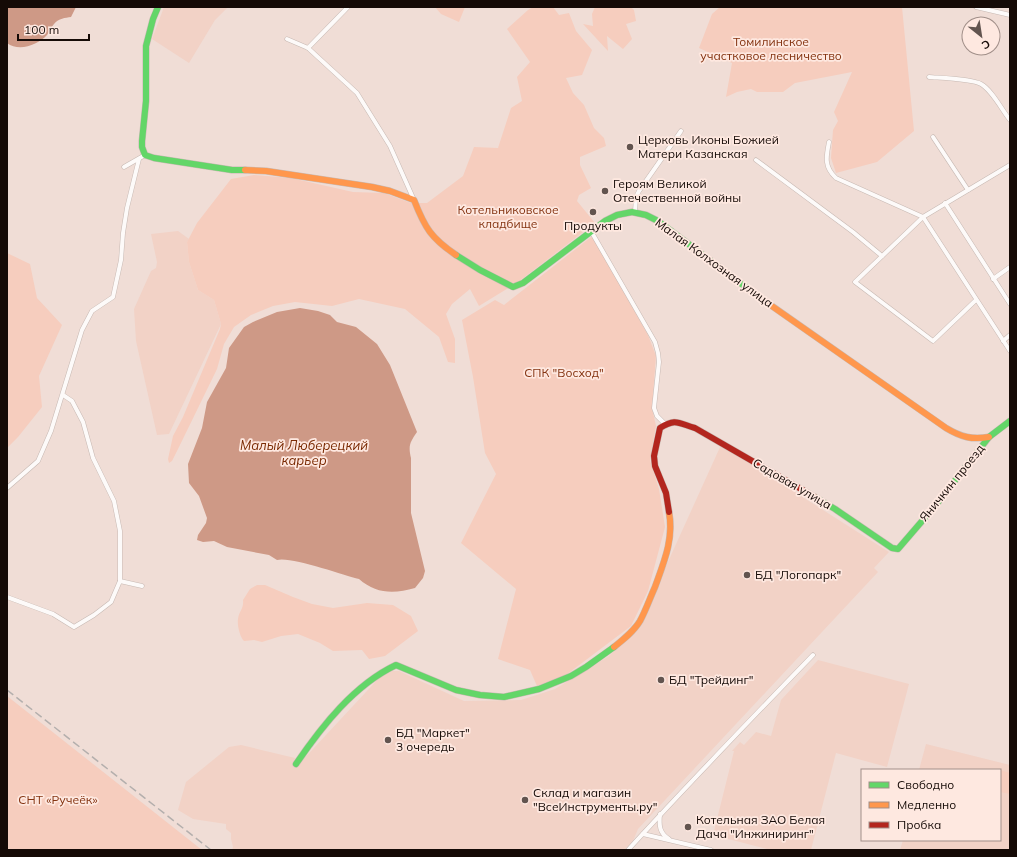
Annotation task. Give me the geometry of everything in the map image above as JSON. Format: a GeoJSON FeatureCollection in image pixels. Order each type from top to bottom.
{"type":"FeatureCollection","features":[{"type":"Feature","properties":{"kind":"street"},"geometry":{"type":"LineString","coordinates":[[145,155],[142,147],[142,141],[146,101],[146,46],[153,19],[158,7]]}},
{"type":"Feature","properties":{"kind":"street"},"geometry":{"type":"LineString","coordinates":[[308,48],[348,7]]}},
{"type":"Feature","properties":{"kind":"street"},"geometry":{"type":"LineString","coordinates":[[976,7],[1010,15]]}},
{"type":"Feature","properties":{"kind":"street"},"geometry":{"type":"LineString","coordinates":[[287,39],[308,48],[357,93],[390,146],[427,230],[440,244],[496,280],[513,287],[523,283],[591,231],[612,217],[624,213],[635,212],[636,197],[643,183],[681,131]]}},
{"type":"Feature","properties":{"kind":"street"},"geometry":{"type":"LineString","coordinates":[[929,77],[982,84],[1010,120]]}},
{"type":"Feature","properties":{"kind":"street"},"geometry":{"type":"LineString","coordinates":[[933,137],[968,190]]}},
{"type":"Feature","properties":{"kind":"street"},"geometry":{"type":"LineString","coordinates":[[829,142],[826,162],[836,178],[922,217],[1010,351]]}},
{"type":"Feature","properties":{"kind":"street"},"geometry":{"type":"LineString","coordinates":[[124,167],[145,155]]}},
{"type":"Feature","properties":{"kind":"street"},"geometry":{"type":"LineString","coordinates":[[145,155],[154,158],[226,170],[273,172],[317,178],[390,191],[414,200]]}},
{"type":"Feature","properties":{"kind":"street"},"geometry":{"type":"LineString","coordinates":[[7,488],[38,462],[51,431],[63,395],[82,330],[92,311],[113,297],[121,260],[127,208],[139,159]]}},
{"type":"Feature","properties":{"kind":"street"},"geometry":{"type":"LineString","coordinates":[[756,160],[853,232],[882,256]]}},
{"type":"Feature","properties":{"kind":"street"},"geometry":{"type":"LineString","coordinates":[[976,300],[932,341],[855,282],[922,217],[1010,165]]}},
{"type":"Feature","properties":{"kind":"street"},"geometry":{"type":"LineString","coordinates":[[945,203],[1010,304]]}},
{"type":"Feature","properties":{"kind":"street","name":"Малая Колхозная улица"},"geometry":{"type":"LineString","coordinates":[[635,212],[645,214],[658,221],[746,288],[946,428],[961,436],[974,440],[989,437]]}},
{"type":"Feature","properties":{"kind":"street"},"geometry":{"type":"LineString","coordinates":[[296,764],[314,739],[347,702],[370,680],[387,668],[396,665],[456,690],[480,695],[504,697],[539,689],[571,676],[626,638],[640,621],[649,602],[667,554],[670,537],[670,518],[666,494],[655,466],[654,456],[660,428],[665,424],[657,416],[654,408],[659,362],[658,353],[655,342],[591,231]]}},
{"type":"Feature","properties":{"kind":"street"},"geometry":{"type":"LineString","coordinates":[[993,279],[1010,267]]}},
{"type":"Feature","properties":{"kind":"street"},"geometry":{"type":"LineString","coordinates":[[1003,341],[1010,335]]}},
{"type":"Feature","properties":{"kind":"street"},"geometry":{"type":"LineString","coordinates":[[7,597],[53,614],[74,626],[94,615],[111,602],[120,581],[120,532],[114,501],[93,458],[83,422],[72,401],[63,395]]}},
{"type":"Feature","properties":{"kind":"street","name":"Садовая улица"},"geometry":{"type":"LineString","coordinates":[[665,424],[673,421],[695,428],[835,509],[892,548],[898,549]]}},
{"type":"Feature","properties":{"kind":"street","name":"Яничкин проезд"},"geometry":{"type":"LineString","coordinates":[[898,549],[989,437],[997,433],[1010,422]]}},
{"type":"Feature","properties":{"kind":"street"},"geometry":{"type":"LineString","coordinates":[[120,581],[142,586]]}},
{"type":"Feature","properties":{"kind":"street"},"geometry":{"type":"LineString","coordinates":[[628,850],[660,814],[813,655]]}},
{"type":"Feature","properties":{"kind":"street"},"geometry":{"type":"LineString","coordinates":[[660,814],[659,825],[664,835],[673,841]]}},
{"type":"Feature","properties":{"kind":"street"},"geometry":{"type":"LineString","coordinates":[[643,834],[711,850]]}},
{"type":"Feature","properties":{"kind":"shaded area"},"geometry":{"type":"Polygon","coordinates":[[[164,7],[228,7],[215,20],[189,63],[152,39],[164,7]]]}},
{"type":"Feature","properties":{"kind":"shaded area"},"geometry":{"type":"Polygon","coordinates":[[[178,231],[189,239],[187,242],[189,262],[198,290],[214,300],[221,324],[169,434],[157,435],[136,341],[134,309],[151,271],[156,268],[157,262],[151,234],[178,231]]]}},
{"type":"Feature","properties":{"kind":"shaded area"},"geometry":{"type":"Polygon","coordinates":[[[721,445],[889,552],[874,568],[878,572],[638,829],[633,841],[624,850],[232,850],[231,833],[226,829],[226,824],[193,819],[178,810],[186,782],[229,747],[241,745],[295,758],[294,762],[299,764],[379,678],[392,671],[399,671],[464,701],[521,700],[555,689],[609,656],[642,624],[662,575],[721,445]]]}},
{"type":"Feature","properties":{"kind":"shaded area"},"geometry":{"type":"Polygon","coordinates":[[[818,660],[909,684],[887,767],[836,753],[811,850],[771,850],[713,835],[734,751],[732,751],[740,742],[744,745],[756,732],[771,736],[781,700],[818,660]]]}},
{"type":"Feature","properties":{"kind":"shaded area"},"geometry":{"type":"Polygon","coordinates":[[[926,744],[1010,765],[1010,850],[900,850],[903,841],[1001,841],[1001,769],[919,769],[926,744]]]}},
{"type":"Feature","properties":{"kind":"green space"},"geometry":{"type":"Polygon","coordinates":[[[435,7],[465,7],[459,22],[441,14],[435,7]]]}},
{"type":"Feature","properties":{"kind":"green space","name":"Котельниковское кладбище"},"geometry":{"type":"Polygon","coordinates":[[[533,7],[553,7],[559,15],[569,13],[576,31],[592,50],[582,75],[566,78],[573,93],[584,105],[594,128],[604,138],[606,146],[580,157],[580,165],[591,188],[579,195],[577,201],[595,223],[518,282],[479,306],[470,289],[452,304],[446,314],[455,339],[455,363],[448,362],[439,337],[405,309],[359,299],[332,306],[295,302],[273,306],[251,315],[234,327],[224,344],[217,369],[172,461],[169,463],[168,459],[173,436],[183,417],[221,324],[214,300],[198,290],[189,262],[187,242],[197,223],[231,179],[254,175],[291,178],[353,192],[384,193],[411,203],[427,203],[463,176],[474,147],[498,148],[511,108],[522,101],[517,77],[530,62],[507,29],[533,7]]]}},
{"type":"Feature","properties":{"kind":"green space"},"geometry":{"type":"Polygon","coordinates":[[[595,7],[631,7],[634,10],[636,21],[626,24],[632,39],[623,49],[607,36],[608,51],[583,24],[593,26],[592,14],[595,7]]]}},
{"type":"Feature","properties":{"kind":"green space","name":"Томилинское участковое лесничество"},"geometry":{"type":"Polygon","coordinates":[[[720,7],[902,7],[914,131],[877,162],[836,173],[831,158],[833,130],[838,121],[834,112],[852,72],[795,83],[783,92],[757,92],[751,89],[737,92],[726,97],[732,63],[699,48],[712,14],[720,7]]]}},
{"type":"Feature","properties":{"kind":"green space","name":"СПК \"Восход\""},"geometry":{"type":"Polygon","coordinates":[[[591,237],[594,239],[648,335],[656,356],[652,408],[656,426],[650,460],[659,489],[665,527],[648,591],[631,626],[566,675],[537,686],[530,670],[498,659],[516,589],[461,543],[496,474],[485,453],[462,320],[495,300],[504,305],[591,237]]]}},
{"type":"Feature","properties":{"kind":"green space"},"geometry":{"type":"Polygon","coordinates":[[[7,253],[30,264],[37,298],[62,325],[39,376],[42,407],[18,437],[7,448],[7,253]]]}},
{"type":"Feature","properties":{"kind":"green space"},"geometry":{"type":"Polygon","coordinates":[[[257,585],[265,585],[312,604],[333,608],[367,603],[393,605],[411,616],[418,631],[385,656],[369,659],[362,650],[333,651],[320,643],[298,634],[281,636],[262,642],[254,640],[244,641],[238,628],[239,616],[243,606],[243,600],[250,589],[257,585]]]}},
{"type":"Feature","properties":{"kind":"green space","name":"СНТ «Ручеёк»"},"geometry":{"type":"Polygon","coordinates":[[[7,696],[202,850],[7,850],[7,696]]]}},
{"type":"Feature","properties":{"kind":"green space"},"geometry":{"type":"Polygon","coordinates":[[[1001,770],[1010,773],[1010,794],[1001,792],[1001,770]]]}},
{"type":"Feature","properties":{"kind":"water"},"geometry":{"type":"Polygon","coordinates":[[[7,7],[76,7],[71,17],[56,22],[47,35],[39,42],[28,46],[17,47],[7,43],[7,7]]]}},
{"type":"Feature","properties":{"kind":"water","name":"Малый Люберецкий карьер"},"geometry":{"type":"Polygon","coordinates":[[[300,308],[330,315],[337,322],[356,327],[377,344],[390,365],[417,432],[411,441],[410,447],[411,513],[425,571],[423,578],[415,588],[393,592],[379,590],[372,588],[359,579],[317,566],[293,561],[277,560],[269,555],[227,547],[214,541],[203,542],[197,540],[207,518],[199,496],[189,483],[188,464],[202,428],[207,402],[226,368],[229,348],[244,327],[277,312],[300,308]]]}},
{"type":"Feature","properties":{"kind":"railway"},"geometry":{"type":"LineString","coordinates":[[7,690],[211,850]]}},
{"type":"Feature","properties":{"kind":"traffic: fast"},"geometry":{"type":"LineString","coordinates":[[158,7],[153,19],[146,46],[146,101],[142,141],[142,147],[145,155],[154,158],[232,170],[245,170]]}},
{"type":"Feature","properties":{"kind":"traffic: fast"},"geometry":{"type":"LineString","coordinates":[[456,255],[480,270],[513,287],[523,283],[605,221],[617,215],[632,212],[646,215],[658,221],[759,297]]}},
{"type":"Feature","properties":{"kind":"traffic: fast"},"geometry":{"type":"LineString","coordinates":[[815,497],[892,548],[898,549],[935,506],[989,437],[1010,421]]}},
{"type":"Feature","properties":{"kind":"traffic: fast"},"geometry":{"type":"LineString","coordinates":[[296,764],[328,721],[353,695],[381,673],[396,665],[456,690],[480,695],[504,697],[539,689],[571,676],[614,647]]}},
{"type":"Feature","properties":{"kind":"traffic: slow"},"geometry":{"type":"LineString","coordinates":[[245,170],[266,171],[372,187],[390,191],[414,200],[430,232],[440,243],[456,255]]}},
{"type":"Feature","properties":{"kind":"traffic: slow"},"geometry":{"type":"LineString","coordinates":[[759,297],[946,428],[967,437],[989,437]]}},
{"type":"Feature","properties":{"kind":"traffic: slow"},"geometry":{"type":"LineString","coordinates":[[614,647],[638,625],[655,587],[665,559],[669,541],[669,512]]}},
{"type":"Feature","properties":{"kind":"traffic: jam"},"geometry":{"type":"LineString","coordinates":[[669,512],[666,493],[655,466],[654,456],[660,428],[674,422],[695,428],[815,497]]}},
{"type":"Feature","properties":{"kind":"place","name":"Церковь Иконы Божией Матери Казанская"},"geometry":{"type":"Point","coordinates":[630,147]}},
{"type":"Feature","properties":{"kind":"place","name":"Героям Великой Отечественной войны"},"geometry":{"type":"Point","coordinates":[605,191]}},
{"type":"Feature","properties":{"kind":"place","name":"Продукты"},"geometry":{"type":"Point","coordinates":[593,212]}},
{"type":"Feature","properties":{"kind":"place","name":"БД \"Логопарк\""},"geometry":{"type":"Point","coordinates":[747,575]}},
{"type":"Feature","properties":{"kind":"place","name":"БД \"Трейдинг\""},"geometry":{"type":"Point","coordinates":[661,680]}},
{"type":"Feature","properties":{"kind":"place","name":"БД \"Маркет\" 3 очередь"},"geometry":{"type":"Point","coordinates":[388,740]}},
{"type":"Feature","properties":{"kind":"place","name":"Склад и магазин \"ВсеИнструменты.ру\""},"geometry":{"type":"Point","coordinates":[525,800]}},
{"type":"Feature","properties":{"kind":"place","name":"Котельная ЗАО Белая Дача \"Инжиниринг\""},"geometry":{"type":"Point","coordinates":[688,827]}}]}
